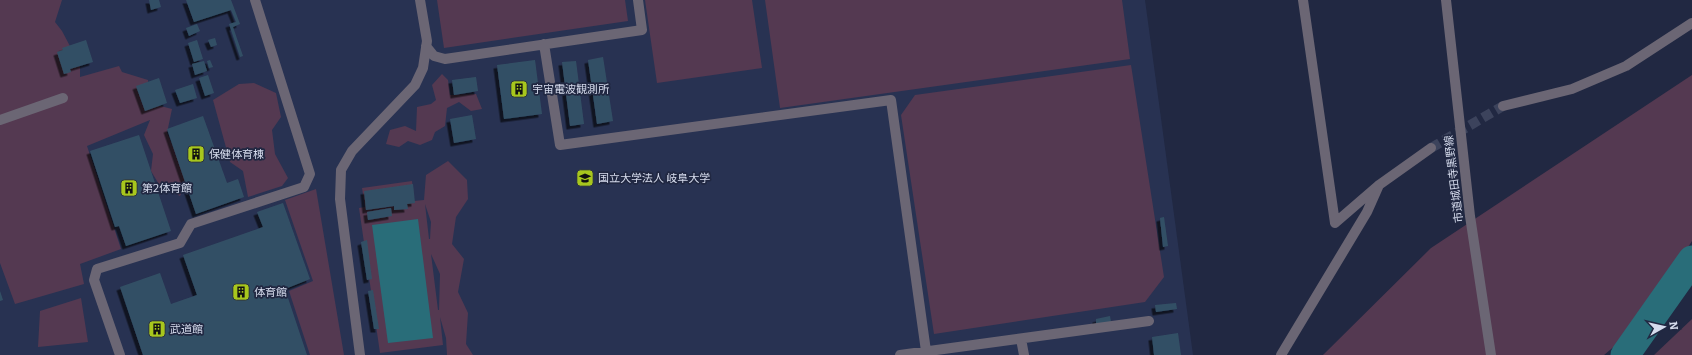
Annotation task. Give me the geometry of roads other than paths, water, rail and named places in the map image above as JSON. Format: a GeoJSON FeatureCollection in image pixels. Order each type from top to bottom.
{"type":"FeatureCollection","features":[{"type":"Feature","properties":{"kind":"street"},"geometry":{"type":"LineString","coordinates":[[120,355],[94,280],[97,268],[180,243],[191,224],[304,187],[310,174],[255,0]]}},
{"type":"Feature","properties":{"kind":"street"},"geometry":{"type":"LineString","coordinates":[[360,355],[340,199],[341,170],[352,151],[416,85],[423,68],[427,41],[420,0]]}},
{"type":"Feature","properties":{"kind":"street"},"geometry":{"type":"LineString","coordinates":[[426,46],[434,56],[445,59],[642,30],[638,0]]}},
{"type":"Feature","properties":{"kind":"street"},"geometry":{"type":"LineString","coordinates":[[1303,0],[1335,223],[1379,184],[1431,148]]}},
{"type":"Feature","properties":{"kind":"street","name":"市道城田寺黒野線"},"geometry":{"type":"LineString","coordinates":[[1446,0],[1470,216],[1491,355]]}},
{"type":"Feature","properties":{"kind":"street"},"geometry":{"type":"LineString","coordinates":[[1503,106],[1572,89],[1626,66],[1692,23]]}},
{"type":"Feature","properties":{"kind":"street"},"geometry":{"type":"LineString","coordinates":[[544,44],[560,146],[891,100],[926,352]]}},
{"type":"Feature","properties":{"kind":"street"},"geometry":{"type":"LineString","coordinates":[[0,120],[62,98]]}},
{"type":"Feature","properties":{"kind":"street"},"geometry":{"type":"LineString","coordinates":[[1281,355],[1367,212],[1379,184]]}},
{"type":"Feature","properties":{"kind":"street"},"geometry":{"type":"LineString","coordinates":[[900,355],[1149,321]]}},
{"type":"Feature","properties":{"kind":"street"},"geometry":{"type":"LineString","coordinates":[[1021,338],[1024,355]]}},
{"type":"Feature","properties":{"kind":"waterway"},"geometry":{"type":"LineString","coordinates":[[1625,355],[1692,260]]}},
{"type":"Feature","properties":{"kind":"tunnel"},"geometry":{"type":"LineString","coordinates":[[1431,148],[1503,106]]}},
{"type":"Feature","properties":{"kind":"place","name":"宇宙電波観測所"},"geometry":{"type":"Point","coordinates":[519,89]}},
{"type":"Feature","properties":{"kind":"place","name":"保健体育棟"},"geometry":{"type":"Point","coordinates":[196,154]}},
{"type":"Feature","properties":{"kind":"place","name":"国立大学法人 岐阜大学"},"geometry":{"type":"Point","coordinates":[585,178]}},
{"type":"Feature","properties":{"kind":"place","name":"第2体育館"},"geometry":{"type":"Point","coordinates":[129,188]}},
{"type":"Feature","properties":{"kind":"place","name":"体育館"},"geometry":{"type":"Point","coordinates":[241,292]}},
{"type":"Feature","properties":{"kind":"place","name":"武道館"},"geometry":{"type":"Point","coordinates":[157,329]}}]}
